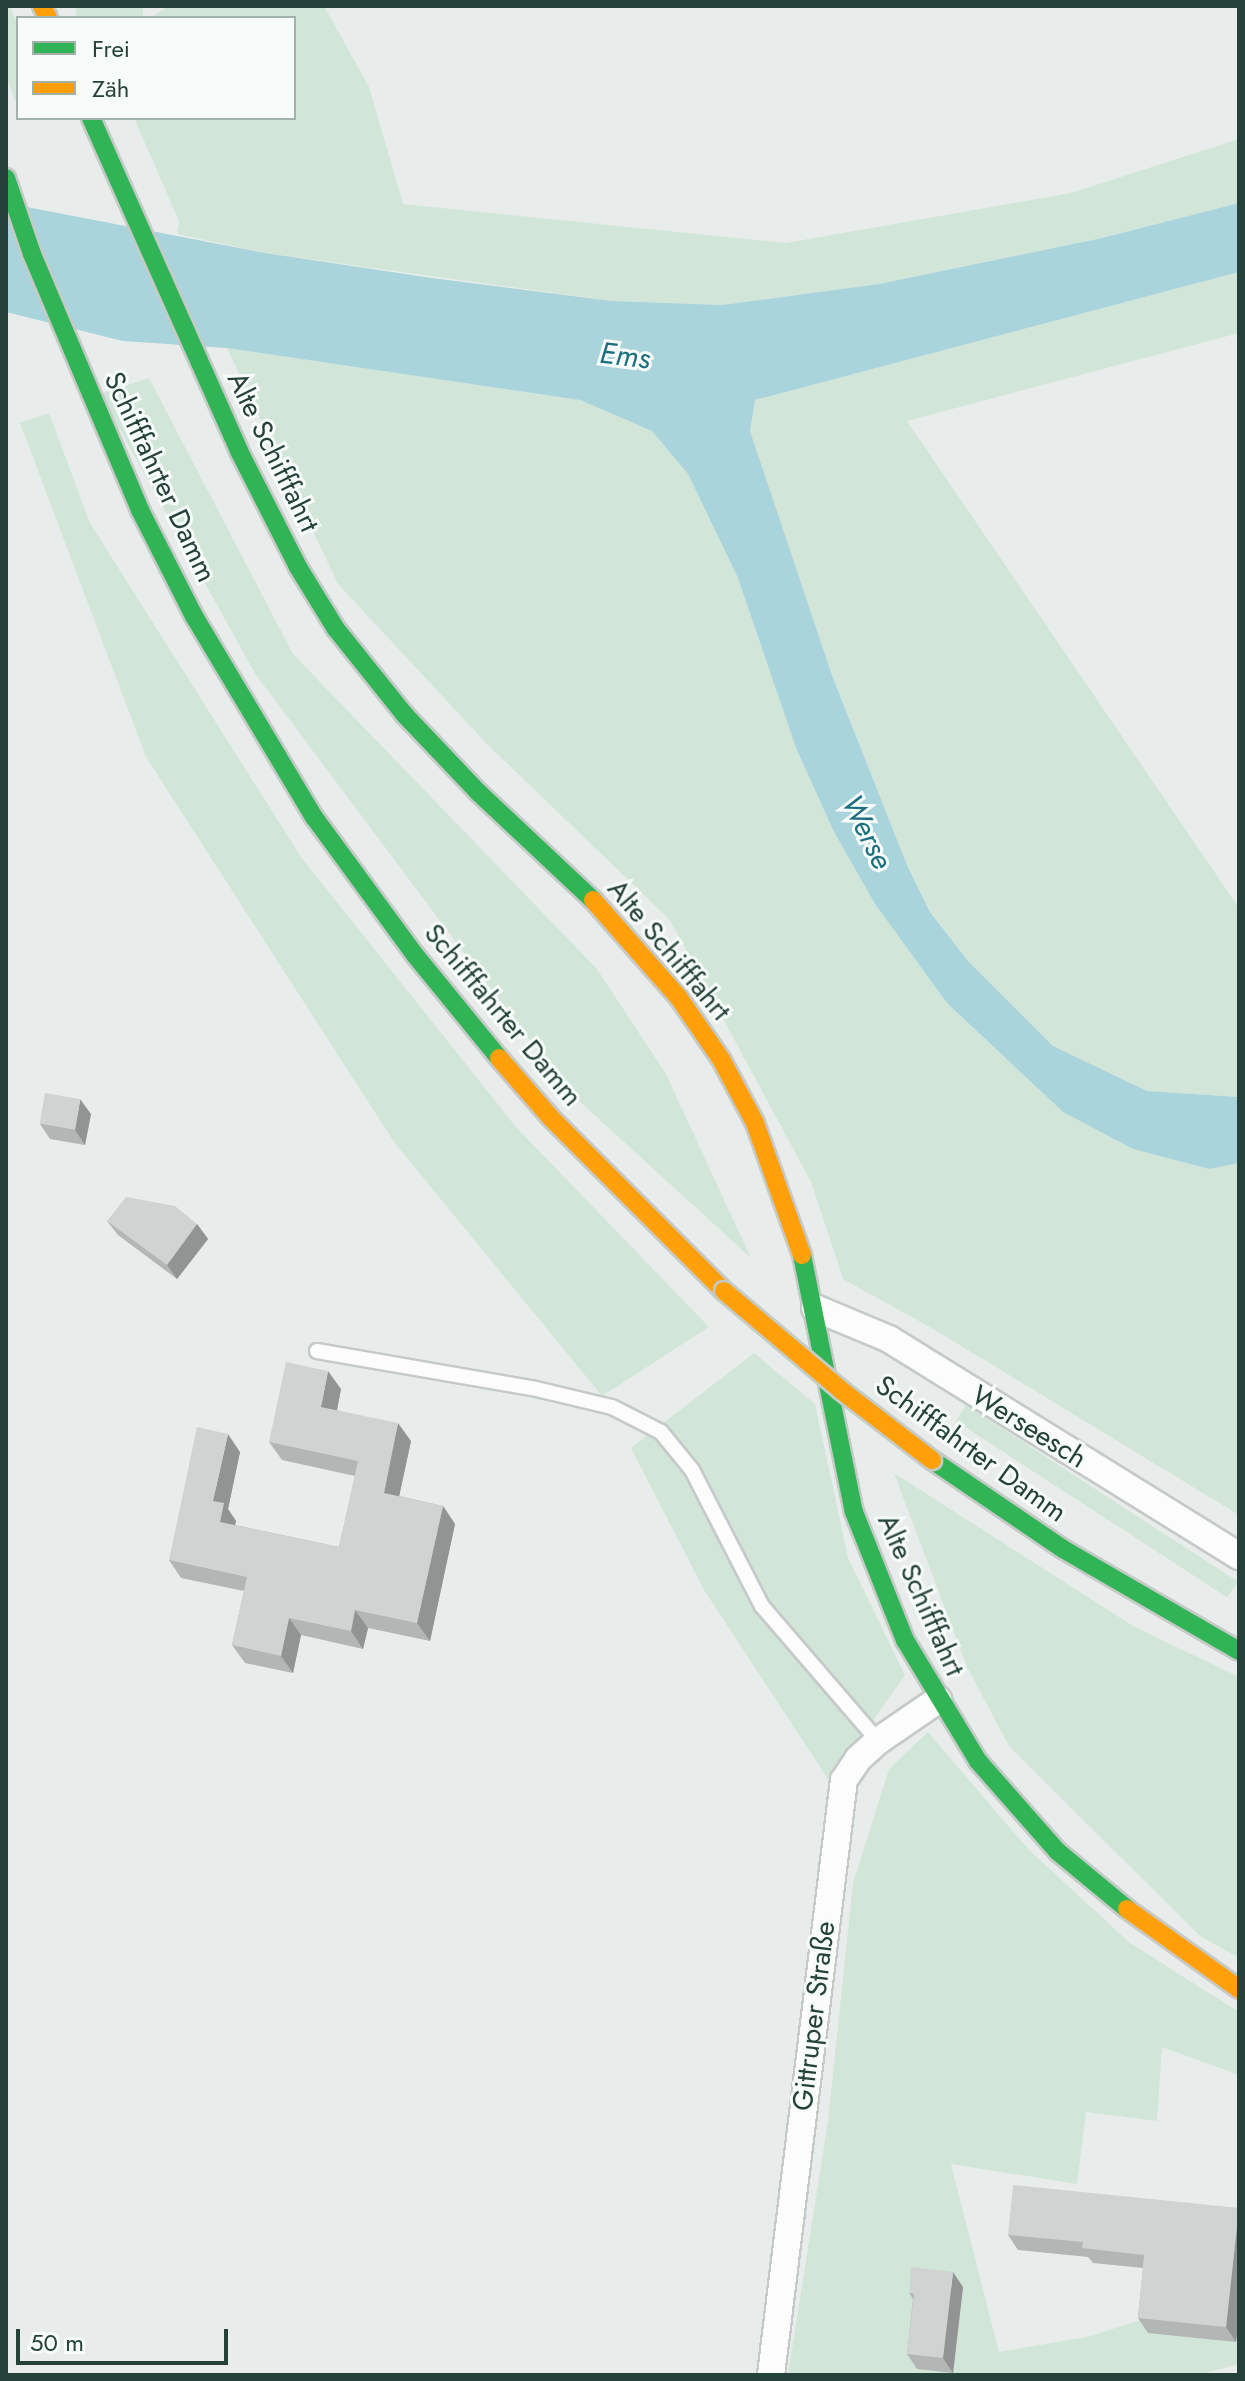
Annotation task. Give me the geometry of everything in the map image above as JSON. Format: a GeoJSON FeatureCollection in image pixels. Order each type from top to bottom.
{"type":"FeatureCollection","features":[{"type":"Feature","properties":{"kind":"main road","name":"Alte Schifffahrt"},"geometry":{"type":"LineString","coordinates":[[92,120],[239,451],[298,567],[346,641],[404,714],[478,792],[575,881],[629,938],[679,998],[721,1059],[777,1173],[795,1229],[815,1308],[839,1452],[854,1512],[899,1627],[938,1700],[978,1761],[1057,1851],[1112,1899],[1239,1989]]}},
{"type":"Feature","properties":{"kind":"main road","name":"Schifffahrter Damm"},"geometry":{"type":"LineString","coordinates":[[6,178],[32,254],[96,412],[140,510],[194,616],[314,817],[415,955],[482,1039],[551,1118],[724,1291],[841,1390],[932,1460],[1063,1549],[1239,1651]]}},
{"type":"Feature","properties":{"kind":"street","name":"Werseesch"},"geometry":{"type":"LineString","coordinates":[[815,1308],[889,1339],[1239,1556]]}},
{"type":"Feature","properties":{"kind":"street","name":"Gittruper Straße"},"geometry":{"type":"LineString","coordinates":[[771,2375],[844,1780],[858,1759],[878,1741],[938,1700]]}},
{"type":"Feature","properties":{"kind":"lane"},"geometry":{"type":"LineString","coordinates":[[317,1351],[532,1388],[612,1407],[661,1432],[692,1470],[762,1606],[878,1741]]}},
{"type":"Feature","properties":{"kind":"green space"},"geometry":{"type":"Polygon","coordinates":[[[6,6],[10,6],[16,21],[16,100],[6,76],[6,6]]]}},
{"type":"Feature","properties":{"kind":"green space"},"geometry":{"type":"Polygon","coordinates":[[[76,6],[143,6],[143,16],[76,16],[76,6]]]}},
{"type":"Feature","properties":{"kind":"green space"},"geometry":{"type":"Polygon","coordinates":[[[169,6],[324,6],[369,87],[403,204],[786,243],[1071,193],[1239,139],[1239,203],[1102,238],[879,284],[722,305],[612,301],[265,253],[177,234],[179,221],[135,120],[296,120],[296,16],[153,16],[169,6]]]}},
{"type":"Feature","properties":{"kind":"green space"},"geometry":{"type":"Polygon","coordinates":[[[1239,272],[1239,333],[907,421],[1239,908],[1239,1097],[1147,1091],[1053,1046],[968,961],[931,913],[907,865],[833,678],[750,431],[755,400],[1239,272]]]}},
{"type":"Feature","properties":{"kind":"green space"},"geometry":{"type":"Polygon","coordinates":[[[227,348],[580,400],[652,431],[688,474],[738,578],[796,748],[834,832],[875,904],[947,1003],[1063,1112],[1133,1149],[1209,1169],[1239,1163],[1239,1515],[935,1330],[843,1279],[811,1182],[670,920],[486,743],[338,584],[227,348]]]}},
{"type":"Feature","properties":{"kind":"green space"},"geometry":{"type":"Polygon","coordinates":[[[149,378],[293,654],[597,969],[666,1074],[751,1258],[566,1089],[256,675],[100,394],[149,378]]]}},
{"type":"Feature","properties":{"kind":"green space"},"geometry":{"type":"Polygon","coordinates":[[[49,413],[90,523],[301,857],[516,1127],[709,1327],[602,1396],[394,1142],[146,757],[20,423],[49,413]]]}},
{"type":"Feature","properties":{"kind":"green space"},"geometry":{"type":"Polygon","coordinates":[[[754,1353],[815,1404],[848,1558],[905,1675],[830,1782],[704,1590],[631,1448],[754,1353]]]}},
{"type":"Feature","properties":{"kind":"green space"},"geometry":{"type":"Polygon","coordinates":[[[966,1405],[1238,1581],[1227,1597],[956,1421],[966,1405]]]}},
{"type":"Feature","properties":{"kind":"green space"},"geometry":{"type":"Polygon","coordinates":[[[894,1473],[1133,1626],[1239,1677],[1239,1958],[1200,1936],[1009,1746],[967,1667],[894,1473]]]}},
{"type":"Feature","properties":{"kind":"green space"},"geometry":{"type":"Polygon","coordinates":[[[928,1732],[1029,1850],[1130,1943],[1239,2012],[1239,2075],[1162,2047],[1157,2121],[1086,2112],[1077,2184],[951,2164],[999,2352],[1087,2337],[1239,2289],[1239,2364],[1198,2375],[788,2375],[828,2121],[853,1883],[889,1769],[928,1732]]]}},
{"type":"Feature","properties":{"kind":"water"},"geometry":{"type":"Polygon","coordinates":[[[6,203],[265,253],[432,278],[612,301],[722,305],[879,284],[1102,238],[1239,203],[1239,272],[755,400],[750,431],[833,678],[907,865],[930,912],[968,961],[1053,1046],[1147,1091],[1239,1097],[1239,1163],[1209,1169],[1133,1149],[1063,1112],[947,1003],[875,904],[834,832],[796,748],[738,578],[688,474],[652,431],[580,400],[227,348],[123,341],[6,312],[6,203]]]}},
{"type":"Feature","properties":{"kind":"building"},"geometry":{"type":"Polygon","coordinates":[[[45,1093],[80,1099],[75,1130],[40,1124],[45,1093]]]}},
{"type":"Feature","properties":{"kind":"building"},"geometry":{"type":"Polygon","coordinates":[[[126,1197],[175,1206],[197,1224],[167,1265],[107,1221],[126,1197]]]}},
{"type":"Feature","properties":{"kind":"building"},"geometry":{"type":"Polygon","coordinates":[[[286,1362],[328,1371],[321,1407],[398,1423],[384,1493],[443,1506],[417,1623],[355,1610],[351,1631],[289,1618],[281,1656],[232,1645],[247,1577],[169,1560],[197,1427],[228,1434],[213,1501],[224,1503],[220,1522],[339,1547],[358,1461],[269,1442],[286,1362]]]}},
{"type":"Feature","properties":{"kind":"building"},"geometry":{"type":"Polygon","coordinates":[[[1013,2185],[1239,2208],[1226,2327],[1138,2318],[1144,2255],[1082,2248],[1083,2242],[1008,2235],[1013,2185]]]}},
{"type":"Feature","properties":{"kind":"building"},"geometry":{"type":"Polygon","coordinates":[[[911,2267],[953,2272],[943,2358],[907,2354],[914,2294],[909,2293],[911,2267]]]}},
{"type":"Feature","properties":{"kind":"traffic: fast"},"geometry":{"type":"LineString","coordinates":[[92,120],[239,451],[298,567],[336,629],[404,714],[478,792],[593,900]]}},
{"type":"Feature","properties":{"kind":"traffic: fast"},"geometry":{"type":"LineString","coordinates":[[6,178],[32,254],[140,510],[194,616],[314,817],[415,955],[499,1058]]}},
{"type":"Feature","properties":{"kind":"traffic: fast"},"geometry":{"type":"LineString","coordinates":[[802,1255],[854,1512],[905,1640],[978,1761],[1057,1851],[1127,1909]]}},
{"type":"Feature","properties":{"kind":"traffic: fast"},"geometry":{"type":"LineString","coordinates":[[932,1460],[1063,1549],[1239,1651]]}},
{"type":"Feature","properties":{"kind":"traffic: slow"},"geometry":{"type":"LineString","coordinates":[[42,6],[47,16]]}},
{"type":"Feature","properties":{"kind":"traffic: slow"},"geometry":{"type":"LineString","coordinates":[[593,900],[679,998],[721,1059],[755,1123],[802,1255]]}},
{"type":"Feature","properties":{"kind":"traffic: slow"},"geometry":{"type":"LineString","coordinates":[[499,1058],[551,1118],[724,1291]]}},
{"type":"Feature","properties":{"kind":"traffic: slow"},"geometry":{"type":"LineString","coordinates":[[724,1291],[841,1390],[932,1460]]}},
{"type":"Feature","properties":{"kind":"traffic: slow"},"geometry":{"type":"LineString","coordinates":[[1127,1909],[1239,1989]]}},
{"type":"Feature","properties":{"kind":"water label","name":"Ems"},"geometry":{"type":"Point","coordinates":[625,356]}},
{"type":"Feature","properties":{"kind":"water label","name":"Werse"},"geometry":{"type":"Point","coordinates":[867,832]}}]}
